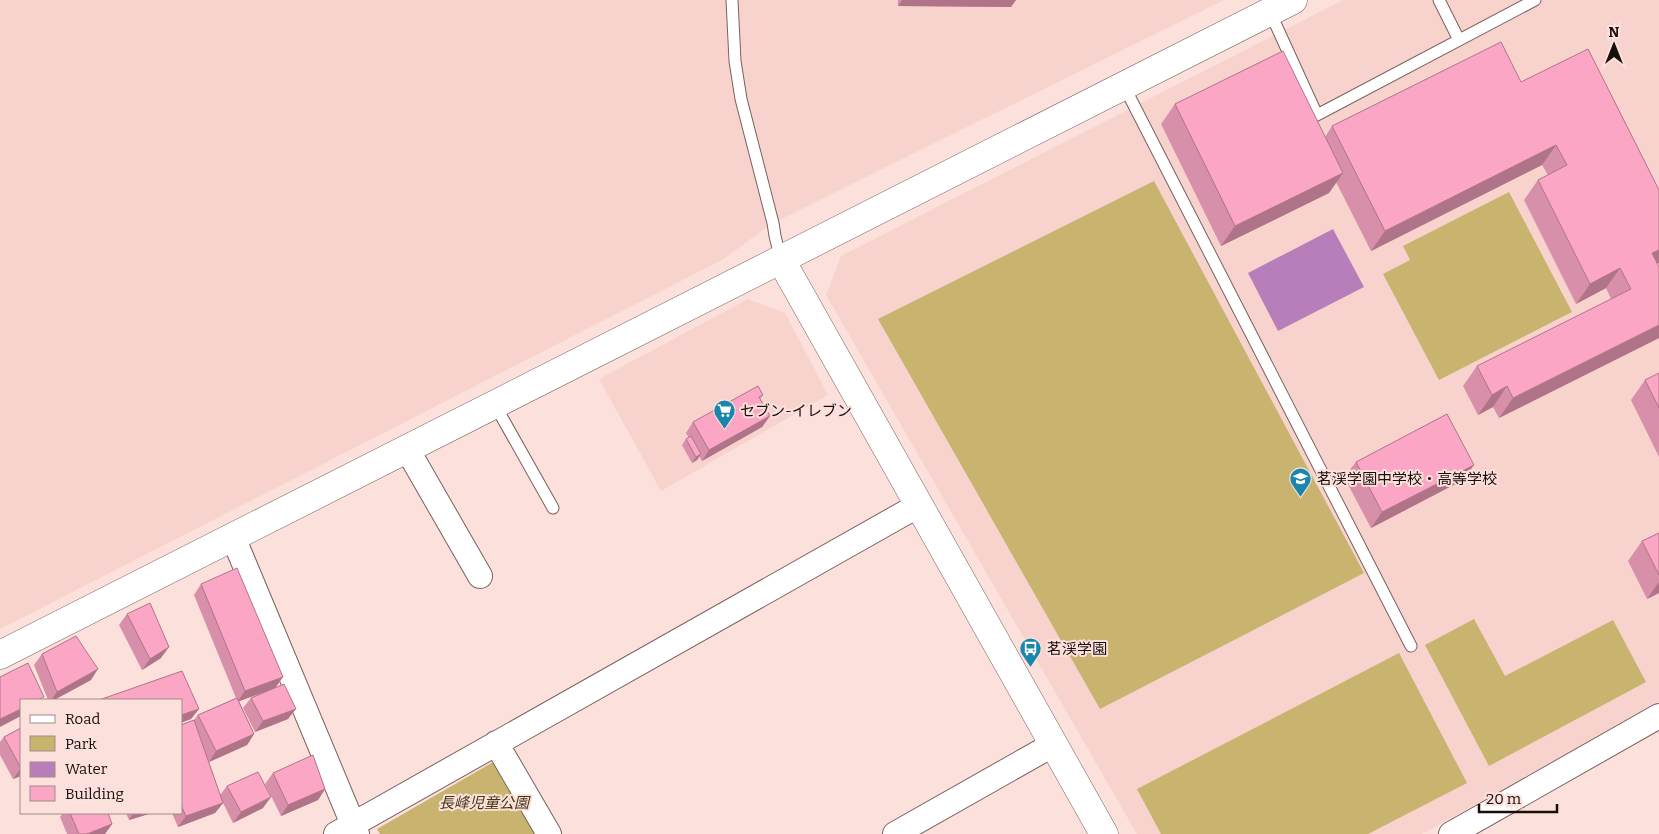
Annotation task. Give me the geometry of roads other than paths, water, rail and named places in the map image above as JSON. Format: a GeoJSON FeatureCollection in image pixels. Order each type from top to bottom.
{"type":"FeatureCollection","features":[{"type":"Feature","properties":{"kind":"street"},"geometry":{"type":"LineString","coordinates":[[0,656],[1282,6]]}},
{"type":"Feature","properties":{"kind":"street"},"geometry":{"type":"LineString","coordinates":[[781,260],[1104,834]]}},
{"type":"Feature","properties":{"kind":"street"},"geometry":{"type":"LineString","coordinates":[[408,449],[480,576]]}},
{"type":"Feature","properties":{"kind":"street"},"geometry":{"type":"LineString","coordinates":[[233,537],[349,831],[496,742],[919,505]]}},
{"type":"Feature","properties":{"kind":"street"},"geometry":{"type":"LineString","coordinates":[[1450,834],[1659,716]]}},
{"type":"Feature","properties":{"kind":"street"},"geometry":{"type":"LineString","coordinates":[[496,742],[549,834]]}},
{"type":"Feature","properties":{"kind":"street"},"geometry":{"type":"LineString","coordinates":[[895,834],[1054,744]]}},
{"type":"Feature","properties":{"kind":"lane"},"geometry":{"type":"LineString","coordinates":[[732,0],[735,61],[741,99],[781,260]]}},
{"type":"Feature","properties":{"kind":"lane"},"geometry":{"type":"LineString","coordinates":[[1439,0],[1459,40]]}},
{"type":"Feature","properties":{"kind":"lane"},"geometry":{"type":"LineString","coordinates":[[1282,6],[1317,115],[1535,0]]}},
{"type":"Feature","properties":{"kind":"lane"},"geometry":{"type":"LineString","coordinates":[[1124,86],[1411,646]]}},
{"type":"Feature","properties":{"kind":"lane"},"geometry":{"type":"LineString","coordinates":[[494,405],[553,508]]}},
{"type":"Feature","properties":{"kind":"water"},"geometry":{"type":"Polygon","coordinates":[[[1333,229],[1364,287],[1278,331],[1248,273],[1333,229]]]}},
{"type":"Feature","properties":{"kind":"place","name":"セブン-イレブン"},"geometry":{"type":"Point","coordinates":[724,430]}},
{"type":"Feature","properties":{"kind":"place","name":"茗渓学園中学校・高等学校"},"geometry":{"type":"Point","coordinates":[1301,498]}},
{"type":"Feature","properties":{"kind":"place","name":"茗渓学園"},"geometry":{"type":"Point","coordinates":[1031,668]}},
{"type":"Feature","properties":{"kind":"park label","name":"長峰児童公園"},"geometry":{"type":"Point","coordinates":[484,803]}}]}
